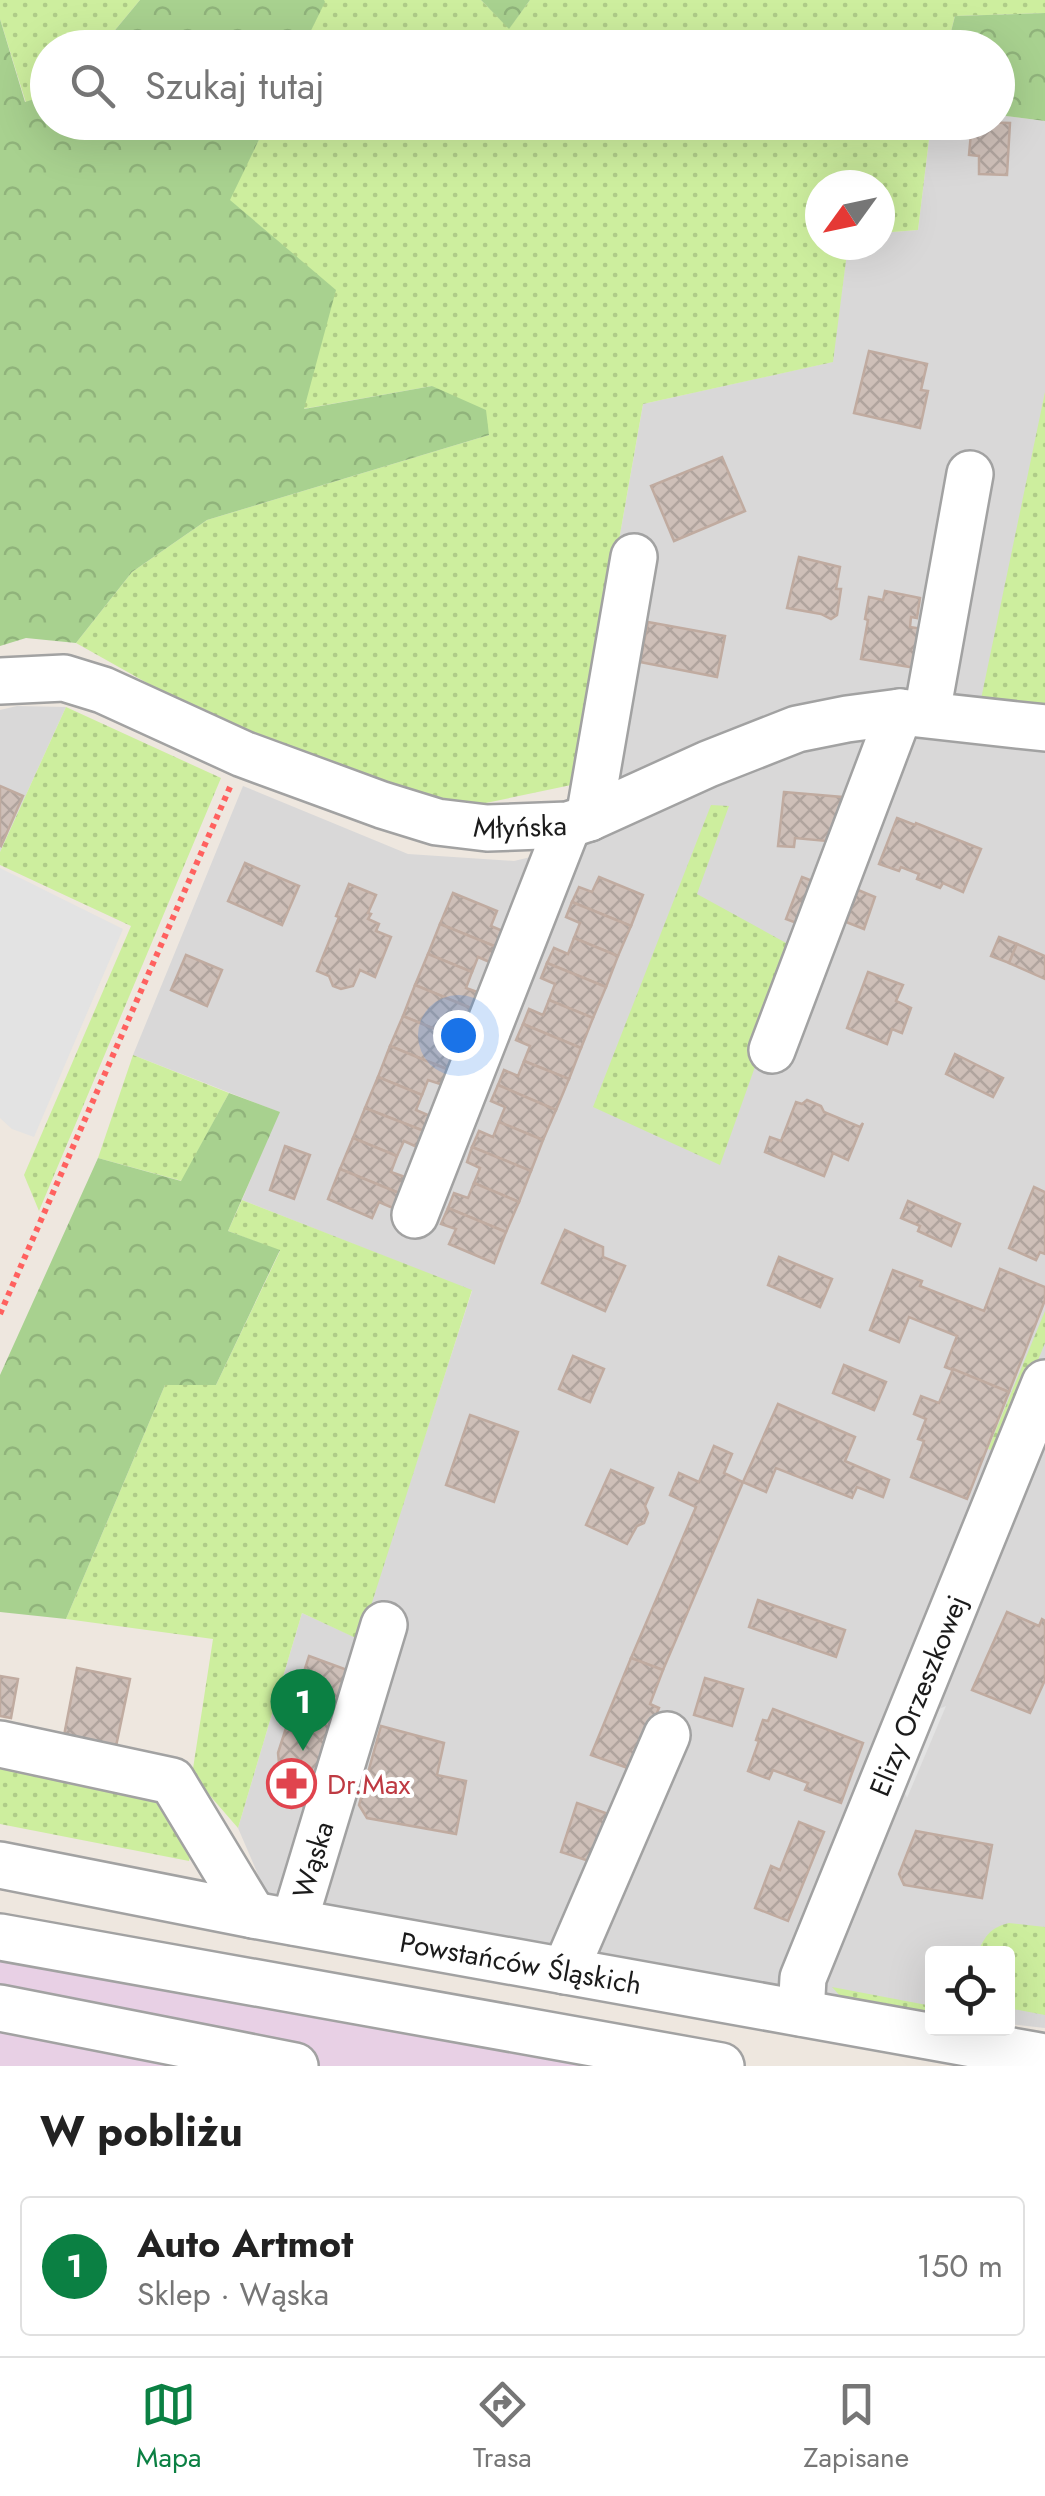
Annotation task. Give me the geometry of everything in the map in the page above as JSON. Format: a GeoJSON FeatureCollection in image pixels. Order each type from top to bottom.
{"type":"FeatureCollection","features":[{"type":"Feature","properties":{"kind":"street"},"geometry":{"type":"LineString","coordinates":[[772,1050],[914,712],[970,474]]}},
{"type":"Feature","properties":{"kind":"street"},"geometry":{"type":"LineString","coordinates":[[415,1215],[578,822],[634,556]]}},
{"type":"Feature","properties":{"kind":"street","name":"Młyńska"},"geometry":{"type":"LineString","coordinates":[[0,681],[64,678],[103,690],[243,754],[382,805],[438,822],[486,828],[578,822],[797,729],[847,719],[914,712],[1045,728]]}},
{"type":"Feature","properties":{"kind":"street","name":"Elizy Orzeszkowej"},"geometry":{"type":"LineString","coordinates":[[801,2013],[804,1978],[1045,1382]]}},
{"type":"Feature","properties":{"kind":"street","name":"Wąska"},"geometry":{"type":"LineString","coordinates":[[274,1918],[384,1625]]}},
{"type":"Feature","properties":{"kind":"street"},"geometry":{"type":"LineString","coordinates":[[511,2028],[667,1735]]}},
{"type":"Feature","properties":{"kind":"street"},"geometry":{"type":"LineString","coordinates":[[0,1744],[172,1780],[274,1918]]}},
{"type":"Feature","properties":{"kind":"street","name":"Powstańców Śląskich"},"geometry":{"type":"LineString","coordinates":[[0,1865],[1045,2057]]}},
{"type":"Feature","properties":{"kind":"street"},"geometry":{"type":"LineString","coordinates":[[0,1936],[721,2066]]}},
{"type":"Feature","properties":{"kind":"street"},"geometry":{"type":"LineString","coordinates":[[0,2008],[295,2066]]}},
{"type":"Feature","properties":{"kind":"path"},"geometry":{"type":"LineString","coordinates":[[0,1314],[243,754]]}},
{"type":"Feature","properties":{"kind":"shaded area"},"geometry":{"type":"Polygon","coordinates":[[[1015,117],[1045,121],[1045,2028],[1015,2025],[1015,1946],[925,1946],[925,2013],[269,1900],[238,1828],[302,1613],[359,1639],[472,1291],[242,1200],[279,1112],[133,1055],[243,786],[408,854],[514,861],[573,847],[576,784],[643,404],[832,362],[846,260],[895,260],[895,232],[918,230],[929,140],[1015,140],[1015,117]]]}},
{"type":"Feature","properties":{"kind":"shaded area"},"geometry":{"type":"Polygon","coordinates":[[[17,706],[66,707],[0,852],[0,710],[17,706]]]}},
{"type":"Feature","properties":{"kind":"shaded area"},"geometry":{"type":"Polygon","coordinates":[[[0,868],[123,929],[34,1137],[12,1129],[0,1118],[0,868]]]}},
{"type":"Feature","properties":{"kind":"shaded area"},"geometry":{"type":"Polygon","coordinates":[[[946,1706],[907,1798],[900,1783],[929,1713],[946,1706]]]}},
{"type":"Feature","properties":{"kind":"shaded area"},"geometry":{"type":"Polygon","coordinates":[[[0,1951],[606,2066],[0,2066],[0,1951]]]}},
{"type":"Feature","properties":{"kind":"green space"},"geometry":{"type":"Polygon","coordinates":[[[0,0],[140,0],[115,30],[30,30],[30,101],[26,103],[0,19],[0,0]]]}},
{"type":"Feature","properties":{"kind":"green space"},"geometry":{"type":"Polygon","coordinates":[[[140,0],[325,2],[311,30],[115,30],[140,0]]]}},
{"type":"Feature","properties":{"kind":"green space"},"geometry":{"type":"Polygon","coordinates":[[[324,0],[481,0],[509,28],[530,0],[1045,0],[1045,13],[955,16],[951,30],[311,30],[324,0]]]}},
{"type":"Feature","properties":{"kind":"green space"},"geometry":{"type":"Polygon","coordinates":[[[481,0],[530,0],[509,29],[481,0]]]}},
{"type":"Feature","properties":{"kind":"green space"},"geometry":{"type":"Polygon","coordinates":[[[1045,13],[1045,121],[1015,117],[1015,30],[951,30],[955,16],[1045,13]]]}},
{"type":"Feature","properties":{"kind":"green space"},"geometry":{"type":"Polygon","coordinates":[[[0,19],[25,102],[30,100],[30,140],[259,140],[230,200],[336,290],[304,409],[432,386],[486,410],[489,435],[207,520],[132,572],[76,643],[26,638],[0,646],[0,19]]]}},
{"type":"Feature","properties":{"kind":"green space"},"geometry":{"type":"Polygon","coordinates":[[[259,140],[929,140],[918,230],[895,232],[895,170],[805,170],[805,260],[846,260],[833,362],[643,404],[576,784],[481,804],[383,789],[229,729],[76,643],[132,572],[207,520],[489,435],[432,386],[303,409],[335,290],[229,200],[259,140]]]}},
{"type":"Feature","properties":{"kind":"green space"},"geometry":{"type":"Polygon","coordinates":[[[1045,392],[1045,710],[981,699],[1045,392]]]}},
{"type":"Feature","properties":{"kind":"green space"},"geometry":{"type":"Polygon","coordinates":[[[66,707],[221,778],[39,1211],[24,1175],[131,926],[0,865],[0,852],[66,707]]]}},
{"type":"Feature","properties":{"kind":"green space"},"geometry":{"type":"Polygon","coordinates":[[[711,805],[729,806],[697,894],[797,949],[720,1165],[593,1107],[711,805]]]}},
{"type":"Feature","properties":{"kind":"green space"},"geometry":{"type":"Polygon","coordinates":[[[133,1055],[229,1093],[182,1181],[98,1158],[133,1055]]]}},
{"type":"Feature","properties":{"kind":"green space"},"geometry":{"type":"Polygon","coordinates":[[[229,1093],[280,1112],[228,1231],[280,1250],[216,1385],[165,1385],[66,1619],[0,1612],[0,1375],[98,1158],[181,1181],[229,1093]]]}},
{"type":"Feature","properties":{"kind":"green space"},"geometry":{"type":"Polygon","coordinates":[[[242,1200],[472,1290],[360,1640],[302,1613],[238,1828],[192,1775],[213,1639],[66,1619],[165,1385],[216,1385],[280,1251],[228,1231],[242,1200]]]}},
{"type":"Feature","properties":{"kind":"green space"},"geometry":{"type":"Polygon","coordinates":[[[1045,1311],[1045,1343],[1000,1453],[988,1449],[1045,1311]]]}},
{"type":"Feature","properties":{"kind":"green space"},"geometry":{"type":"Polygon","coordinates":[[[0,1769],[118,1789],[165,1804],[194,1842],[189,1861],[0,1824],[0,1769]]]}},
{"type":"Feature","properties":{"kind":"green space"},"geometry":{"type":"Polygon","coordinates":[[[1009,1923],[1045,1927],[1045,2015],[1015,2009],[1015,1946],[981,1946],[997,1927],[1009,1923]]]}},
{"type":"Feature","properties":{"kind":"green space"},"geometry":{"type":"Polygon","coordinates":[[[832,1987],[925,2005],[925,2015],[854,2002],[855,1998],[841,1997],[832,1987]]]}},
{"type":"Feature","properties":{"kind":"building"},"geometry":{"type":"Polygon","coordinates":[[[970,140],[1009,140],[1007,175],[979,174],[979,156],[969,155],[970,140]]]}},
{"type":"Feature","properties":{"kind":"building"},"geometry":{"type":"Polygon","coordinates":[[[869,351],[927,364],[921,390],[928,391],[920,428],[854,413],[869,351]]]}},
{"type":"Feature","properties":{"kind":"building"},"geometry":{"type":"Polygon","coordinates":[[[722,457],[745,511],[674,541],[651,486],[722,457]]]}},
{"type":"Feature","properties":{"kind":"building"},"geometry":{"type":"Polygon","coordinates":[[[799,557],[840,567],[837,615],[831,619],[787,608],[799,557]]]}},
{"type":"Feature","properties":{"kind":"building"},"geometry":{"type":"Polygon","coordinates":[[[885,591],[920,598],[917,618],[911,617],[910,627],[935,631],[928,670],[861,659],[869,597],[883,600],[885,591]]]}},
{"type":"Feature","properties":{"kind":"building"},"geometry":{"type":"Polygon","coordinates":[[[648,622],[725,636],[717,677],[640,662],[648,622]]]}},
{"type":"Feature","properties":{"kind":"building"},"geometry":{"type":"Polygon","coordinates":[[[0,786],[23,796],[1,846],[0,845],[0,786]]]}},
{"type":"Feature","properties":{"kind":"building"},"geometry":{"type":"Polygon","coordinates":[[[784,792],[842,797],[837,842],[795,838],[794,847],[778,846],[784,792]]]}},
{"type":"Feature","properties":{"kind":"building"},"geometry":{"type":"Polygon","coordinates":[[[897,818],[981,849],[963,892],[943,883],[940,888],[917,879],[919,874],[901,867],[899,871],[879,864],[897,818]]]}},
{"type":"Feature","properties":{"kind":"building"},"geometry":{"type":"Polygon","coordinates":[[[245,863],[299,886],[282,925],[228,901],[245,863]]]}},
{"type":"Feature","properties":{"kind":"building"},"geometry":{"type":"Polygon","coordinates":[[[599,877],[643,895],[631,926],[572,902],[579,887],[592,892],[599,877]]]}},
{"type":"Feature","properties":{"kind":"building"},"geometry":{"type":"Polygon","coordinates":[[[802,877],[823,885],[807,927],[786,919],[802,877]]]}},
{"type":"Feature","properties":{"kind":"building"},"geometry":{"type":"Polygon","coordinates":[[[349,884],[376,895],[368,919],[379,924],[376,931],[391,937],[375,977],[360,970],[353,986],[341,989],[333,986],[329,976],[317,971],[349,884]]]}},
{"type":"Feature","properties":{"kind":"building"},"geometry":{"type":"Polygon","coordinates":[[[858,890],[875,897],[864,929],[846,922],[858,890]]]}},
{"type":"Feature","properties":{"kind":"building"},"geometry":{"type":"Polygon","coordinates":[[[453,893],[497,911],[491,926],[505,932],[499,948],[440,924],[453,893]]]}},
{"type":"Feature","properties":{"kind":"building"},"geometry":{"type":"Polygon","coordinates":[[[572,902],[631,926],[618,956],[574,938],[580,923],[566,917],[572,902]]]}},
{"type":"Feature","properties":{"kind":"building"},"geometry":{"type":"Polygon","coordinates":[[[440,924],[499,948],[492,963],[478,957],[472,972],[428,954],[440,924]]]}},
{"type":"Feature","properties":{"kind":"building"},"geometry":{"type":"Polygon","coordinates":[[[999,937],[1017,944],[1009,963],[991,956],[999,937]]]}},
{"type":"Feature","properties":{"kind":"building"},"geometry":{"type":"Polygon","coordinates":[[[574,938],[618,956],[606,987],[547,963],[554,948],[568,954],[574,938]]]}},
{"type":"Feature","properties":{"kind":"building"},"geometry":{"type":"Polygon","coordinates":[[[1017,944],[1045,956],[1045,979],[1009,963],[1017,944]]]}},
{"type":"Feature","properties":{"kind":"building"},"geometry":{"type":"Polygon","coordinates":[[[428,954],[472,972],[466,988],[480,993],[473,1009],[415,985],[428,954]]]}},
{"type":"Feature","properties":{"kind":"building"},"geometry":{"type":"Polygon","coordinates":[[[186,955],[222,970],[207,1006],[171,990],[186,955]]]}},
{"type":"Feature","properties":{"kind":"building"},"geometry":{"type":"Polygon","coordinates":[[[547,963],[606,987],[593,1018],[549,1000],[555,984],[541,978],[547,963]]]}},
{"type":"Feature","properties":{"kind":"building"},"geometry":{"type":"Polygon","coordinates":[[[868,972],[903,985],[896,1001],[911,1008],[902,1033],[892,1029],[887,1044],[847,1028],[868,972]]]}},
{"type":"Feature","properties":{"kind":"building"},"geometry":{"type":"Polygon","coordinates":[[[415,985],[473,1009],[467,1024],[453,1019],[447,1034],[403,1016],[415,985]]]}},
{"type":"Feature","properties":{"kind":"building"},"geometry":{"type":"Polygon","coordinates":[[[549,1000],[593,1018],[581,1048],[523,1024],[529,1009],[543,1015],[549,1000]]]}},
{"type":"Feature","properties":{"kind":"building"},"geometry":{"type":"Polygon","coordinates":[[[403,1016],[447,1034],[441,1049],[455,1055],[449,1070],[390,1046],[403,1016]]]}},
{"type":"Feature","properties":{"kind":"building"},"geometry":{"type":"Polygon","coordinates":[[[523,1024],[581,1048],[569,1079],[524,1061],[530,1046],[516,1040],[523,1024]]]}},
{"type":"Feature","properties":{"kind":"building"},"geometry":{"type":"Polygon","coordinates":[[[390,1046],[449,1070],[443,1085],[428,1080],[422,1095],[378,1077],[390,1046]]]}},
{"type":"Feature","properties":{"kind":"building"},"geometry":{"type":"Polygon","coordinates":[[[955,1054],[1003,1078],[993,1097],[946,1074],[955,1054]]]}},
{"type":"Feature","properties":{"kind":"building"},"geometry":{"type":"Polygon","coordinates":[[[524,1061],[569,1079],[556,1110],[498,1085],[504,1070],[518,1076],[524,1061]]]}},
{"type":"Feature","properties":{"kind":"building"},"geometry":{"type":"Polygon","coordinates":[[[378,1077],[422,1095],[416,1110],[430,1116],[424,1131],[365,1108],[378,1077]]]}},
{"type":"Feature","properties":{"kind":"building"},"geometry":{"type":"Polygon","coordinates":[[[498,1085],[556,1110],[543,1140],[499,1122],[505,1107],[491,1101],[498,1085]]]}},
{"type":"Feature","properties":{"kind":"building"},"geometry":{"type":"Polygon","coordinates":[[[807,1100],[860,1127],[863,1123],[848,1160],[833,1153],[824,1176],[765,1152],[770,1137],[781,1141],[796,1102],[802,1104],[807,1100]]]}},
{"type":"Feature","properties":{"kind":"building"},"geometry":{"type":"Polygon","coordinates":[[[365,1108],[424,1131],[417,1147],[404,1141],[397,1156],[353,1138],[365,1108]]]}},
{"type":"Feature","properties":{"kind":"building"},"geometry":{"type":"Polygon","coordinates":[[[499,1122],[543,1140],[531,1171],[472,1147],[479,1131],[493,1137],[499,1122]]]}},
{"type":"Feature","properties":{"kind":"building"},"geometry":{"type":"Polygon","coordinates":[[[353,1138],[397,1156],[391,1172],[405,1177],[399,1193],[340,1169],[353,1138]]]}},
{"type":"Feature","properties":{"kind":"building"},"geometry":{"type":"Polygon","coordinates":[[[285,1146],[310,1155],[294,1199],[270,1190],[285,1146]]]}},
{"type":"Feature","properties":{"kind":"building"},"geometry":{"type":"Polygon","coordinates":[[[472,1147],[531,1171],[519,1202],[474,1183],[480,1168],[467,1162],[472,1147]]]}},
{"type":"Feature","properties":{"kind":"building"},"geometry":{"type":"Polygon","coordinates":[[[340,1169],[399,1193],[393,1208],[379,1202],[372,1218],[328,1199],[340,1169]]]}},
{"type":"Feature","properties":{"kind":"building"},"geometry":{"type":"Polygon","coordinates":[[[474,1183],[519,1202],[506,1232],[448,1208],[454,1193],[468,1198],[474,1183]]]}},
{"type":"Feature","properties":{"kind":"building"},"geometry":{"type":"Polygon","coordinates":[[[1034,1187],[1045,1192],[1045,1254],[1040,1252],[1036,1260],[1009,1248],[1034,1187]]]}},
{"type":"Feature","properties":{"kind":"building"},"geometry":{"type":"Polygon","coordinates":[[[908,1201],[960,1224],[951,1246],[918,1231],[920,1226],[901,1218],[908,1201]]]}},
{"type":"Feature","properties":{"kind":"building"},"geometry":{"type":"Polygon","coordinates":[[[448,1208],[506,1232],[494,1263],[449,1244],[456,1229],[441,1224],[448,1208]]]}},
{"type":"Feature","properties":{"kind":"building"},"geometry":{"type":"Polygon","coordinates":[[[565,1230],[603,1247],[603,1257],[625,1266],[605,1311],[542,1283],[565,1230]]]}},
{"type":"Feature","properties":{"kind":"building"},"geometry":{"type":"Polygon","coordinates":[[[779,1257],[832,1279],[820,1307],[768,1285],[779,1257]]]}},
{"type":"Feature","properties":{"kind":"building"},"geometry":{"type":"Polygon","coordinates":[[[1000,1269],[1045,1287],[1045,1300],[1009,1392],[945,1367],[957,1336],[909,1317],[899,1342],[870,1330],[893,1270],[922,1281],[920,1286],[984,1311],[1000,1269]]]}},
{"type":"Feature","properties":{"kind":"building"},"geometry":{"type":"Polygon","coordinates":[[[573,1356],[604,1369],[590,1402],[559,1389],[573,1356]]]}},
{"type":"Feature","properties":{"kind":"building"},"geometry":{"type":"Polygon","coordinates":[[[844,1365],[886,1382],[874,1410],[833,1393],[844,1365]]]}},
{"type":"Feature","properties":{"kind":"building"},"geometry":{"type":"Polygon","coordinates":[[[953,1369],[1009,1392],[967,1499],[911,1477],[924,1441],[918,1439],[926,1419],[914,1414],[921,1396],[939,1403],[953,1369]]]}},
{"type":"Feature","properties":{"kind":"building"},"geometry":{"type":"Polygon","coordinates":[[[778,1404],[855,1437],[845,1461],[889,1480],[883,1497],[857,1487],[852,1498],[776,1468],[766,1492],[743,1482],[778,1404]]]}},
{"type":"Feature","properties":{"kind":"building"},"geometry":{"type":"Polygon","coordinates":[[[470,1415],[518,1432],[494,1502],[446,1485],[470,1415]]]}},
{"type":"Feature","properties":{"kind":"building"},"geometry":{"type":"Polygon","coordinates":[[[714,1446],[732,1454],[724,1473],[743,1482],[663,1670],[631,1658],[696,1507],[670,1495],[679,1473],[699,1482],[714,1446]]]}},
{"type":"Feature","properties":{"kind":"building"},"geometry":{"type":"Polygon","coordinates":[[[611,1470],[653,1488],[645,1506],[648,1513],[644,1523],[637,1526],[627,1544],[586,1525],[611,1470]]]}},
{"type":"Feature","properties":{"kind":"building"},"geometry":{"type":"Polygon","coordinates":[[[758,1600],[845,1630],[836,1657],[749,1627],[758,1600]]]}},
{"type":"Feature","properties":{"kind":"building"},"geometry":{"type":"Polygon","coordinates":[[[1007,1612],[1039,1626],[1042,1619],[1045,1621],[1045,1680],[1030,1713],[972,1690],[1007,1612]]]}},
{"type":"Feature","properties":{"kind":"building"},"geometry":{"type":"Polygon","coordinates":[[[309,1656],[350,1671],[340,1701],[331,1703],[329,1710],[334,1717],[305,1807],[295,1803],[285,1788],[278,1753],[309,1656]]]}},
{"type":"Feature","properties":{"kind":"building"},"geometry":{"type":"Polygon","coordinates":[[[631,1658],[663,1670],[650,1704],[659,1708],[633,1770],[591,1755],[631,1658]]]}},
{"type":"Feature","properties":{"kind":"building"},"geometry":{"type":"Polygon","coordinates":[[[77,1668],[130,1679],[114,1756],[62,1746],[77,1668]]]}},
{"type":"Feature","properties":{"kind":"building"},"geometry":{"type":"Polygon","coordinates":[[[0,1676],[18,1679],[11,1718],[0,1716],[0,1676]]]}},
{"type":"Feature","properties":{"kind":"building"},"geometry":{"type":"Polygon","coordinates":[[[705,1678],[743,1689],[732,1726],[694,1715],[705,1678]]]}},
{"type":"Feature","properties":{"kind":"building"},"geometry":{"type":"Polygon","coordinates":[[[773,1709],[863,1743],[841,1803],[805,1790],[808,1783],[773,1770],[769,1779],[748,1771],[763,1720],[768,1721],[773,1709]]]}},
{"type":"Feature","properties":{"kind":"building"},"geometry":{"type":"Polygon","coordinates":[[[381,1726],[444,1743],[437,1775],[466,1781],[456,1834],[367,1818],[359,1805],[381,1726]]]}},
{"type":"Feature","properties":{"kind":"building"},"geometry":{"type":"Polygon","coordinates":[[[577,1803],[614,1816],[598,1864],[561,1852],[577,1803]]]}},
{"type":"Feature","properties":{"kind":"building"},"geometry":{"type":"Polygon","coordinates":[[[799,1822],[824,1832],[788,1921],[755,1908],[771,1866],[780,1870],[799,1822]]]}},
{"type":"Feature","properties":{"kind":"building"},"geometry":{"type":"Polygon","coordinates":[[[916,1831],[992,1845],[982,1898],[904,1885],[899,1874],[916,1831]]]}},
{"type":"Feature","properties":{"kind":"place","name":"Auto Artmot"},"geometry":{"type":"Point","coordinates":[303,1751]}},
{"type":"Feature","properties":{"kind":"place","name":"Dr.Max"},"geometry":{"type":"Point","coordinates":[292,1784]}}]}
